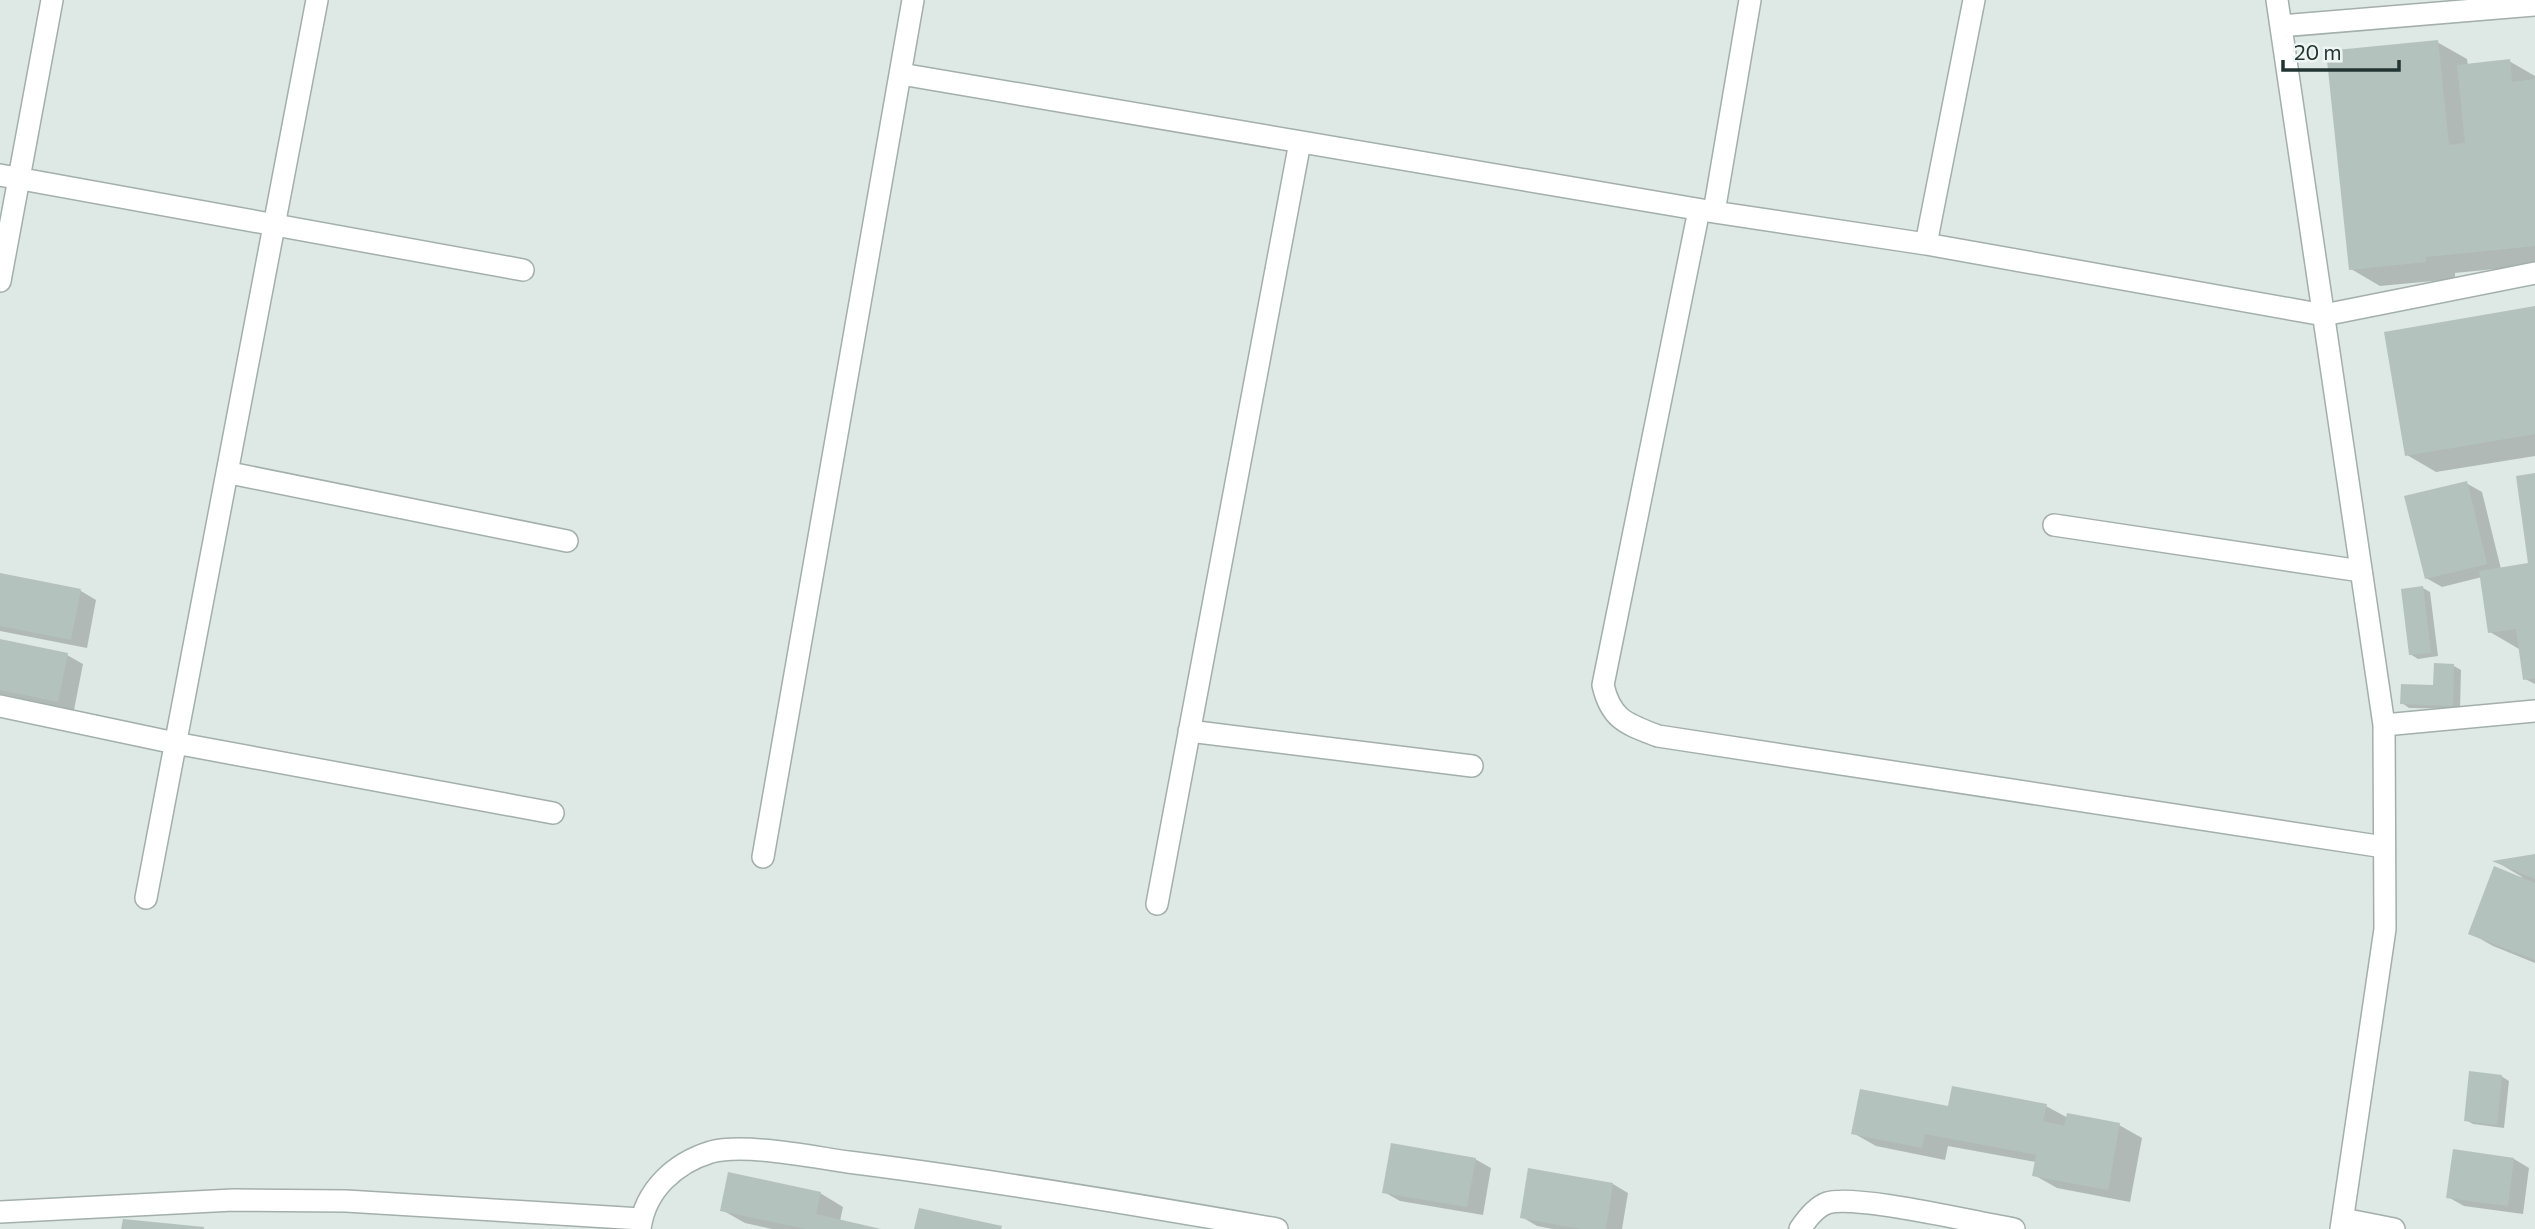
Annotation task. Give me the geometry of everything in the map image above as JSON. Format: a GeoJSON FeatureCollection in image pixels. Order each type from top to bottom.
{"type":"FeatureCollection","features":[{"type":"Feature","properties":{"kind":"street"},"geometry":{"type":"LineString","coordinates":[[0,281],[10,177],[52,0]]}},
{"type":"Feature","properties":{"kind":"street"},"geometry":{"type":"LineString","coordinates":[[146,898],[230,473],[317,0]]}},
{"type":"Feature","properties":{"kind":"street"},"geometry":{"type":"LineString","coordinates":[[764,857],[914,0]]}},
{"type":"Feature","properties":{"kind":"street"},"geometry":{"type":"LineString","coordinates":[[1751,0],[1603,685],[1607,704],[1623,722],[1658,736],[2384,847]]}},
{"type":"Feature","properties":{"kind":"street"},"geometry":{"type":"LineString","coordinates":[[1926,244],[1974,0]]}},
{"type":"Feature","properties":{"kind":"street"},"geometry":{"type":"LineString","coordinates":[[2277,0],[2384,725],[2385,929],[2342,1224],[2395,1229]]}},
{"type":"Feature","properties":{"kind":"street"},"geometry":{"type":"LineString","coordinates":[[2281,26],[2535,5]]}},
{"type":"Feature","properties":{"kind":"street"},"geometry":{"type":"LineString","coordinates":[[901,75],[1706,211],[1926,244],[2324,316],[2535,273]]}},
{"type":"Feature","properties":{"kind":"street"},"geometry":{"type":"LineString","coordinates":[[1157,904],[1300,142]]}},
{"type":"Feature","properties":{"kind":"street"},"geometry":{"type":"LineString","coordinates":[[10,177],[276,223],[523,270]]}},
{"type":"Feature","properties":{"kind":"street"},"geometry":{"type":"LineString","coordinates":[[230,473],[567,541]]}},
{"type":"Feature","properties":{"kind":"street"},"geometry":{"type":"LineString","coordinates":[[2054,525],[2361,571]]}},
{"type":"Feature","properties":{"kind":"street"},"geometry":{"type":"LineString","coordinates":[[0,706],[175,743],[553,813]]}},
{"type":"Feature","properties":{"kind":"street"},"geometry":{"type":"LineString","coordinates":[[2384,725],[2535,711]]}},
{"type":"Feature","properties":{"kind":"street"},"geometry":{"type":"LineString","coordinates":[[1189,731],[1472,766]]}},
{"type":"Feature","properties":{"kind":"street"},"geometry":{"type":"LineString","coordinates":[[0,1212],[233,1200],[333,1200],[641,1224],[658,1185],[686,1161],[714,1151],[758,1151],[980,1178],[1277,1229]]}},
{"type":"Feature","properties":{"kind":"street"},"geometry":{"type":"LineString","coordinates":[[1800,1229],[1808,1217],[1826,1203],[1862,1202],[2014,1229]]}},
{"type":"Feature","properties":{"kind":"building"},"geometry":{"type":"Polygon","coordinates":[[[2438,40],[2449,145],[2465,143],[2457,65],[2510,59],[2512,82],[2535,79],[2535,246],[2426,257],[2426,262],[2349,270],[2326,51],[2438,40]]]}},
{"type":"Feature","properties":{"kind":"building"},"geometry":{"type":"Polygon","coordinates":[[[2535,306],[2535,434],[2405,456],[2384,332],[2535,306]]]}},
{"type":"Feature","properties":{"kind":"building"},"geometry":{"type":"Polygon","coordinates":[[[2535,473],[2535,678],[2523,680],[2516,629],[2488,633],[2479,571],[2528,563],[2516,476],[2535,473]]]}},
{"type":"Feature","properties":{"kind":"building"},"geometry":{"type":"Polygon","coordinates":[[[2467,481],[2487,564],[2425,579],[2404,496],[2467,481]]]}},
{"type":"Feature","properties":{"kind":"building"},"geometry":{"type":"Polygon","coordinates":[[[0,573],[81,589],[71,640],[0,626],[0,573]]]}},
{"type":"Feature","properties":{"kind":"building"},"geometry":{"type":"Polygon","coordinates":[[[2423,586],[2431,653],[2409,655],[2401,589],[2423,586]]]}},
{"type":"Feature","properties":{"kind":"building"},"geometry":{"type":"Polygon","coordinates":[[[0,639],[68,653],[58,702],[0,690],[0,639]]]}},
{"type":"Feature","properties":{"kind":"building"},"geometry":{"type":"Polygon","coordinates":[[[2434,663],[2454,664],[2453,706],[2400,704],[2401,684],[2433,685],[2434,663]]]}},
{"type":"Feature","properties":{"kind":"building"},"geometry":{"type":"Polygon","coordinates":[[[2535,854],[2535,879],[2492,861],[2535,854]]]}},
{"type":"Feature","properties":{"kind":"building"},"geometry":{"type":"Polygon","coordinates":[[[2494,866],[2535,883],[2535,960],[2468,934],[2494,866]]]}},
{"type":"Feature","properties":{"kind":"building"},"geometry":{"type":"Polygon","coordinates":[[[2469,1071],[2502,1075],[2497,1125],[2464,1121],[2469,1071]]]}},
{"type":"Feature","properties":{"kind":"building"},"geometry":{"type":"Polygon","coordinates":[[[1952,1086],[2047,1104],[2043,1121],[2064,1126],[2067,1113],[2120,1123],[2108,1190],[2032,1176],[2036,1155],[1925,1134],[1922,1148],[1851,1134],[1860,1089],[1948,1106],[1952,1086]]]}},
{"type":"Feature","properties":{"kind":"building"},"geometry":{"type":"Polygon","coordinates":[[[1391,1143],[1476,1158],[1467,1207],[1382,1193],[1391,1143]]]}},
{"type":"Feature","properties":{"kind":"building"},"geometry":{"type":"Polygon","coordinates":[[[2453,1149],[2514,1158],[2508,1206],[2446,1198],[2453,1149]]]}},
{"type":"Feature","properties":{"kind":"building"},"geometry":{"type":"Polygon","coordinates":[[[1528,1168],[1613,1183],[1606,1229],[1581,1229],[1520,1218],[1528,1168]]]}},
{"type":"Feature","properties":{"kind":"building"},"geometry":{"type":"Polygon","coordinates":[[[728,1172],[821,1192],[816,1214],[881,1229],[806,1229],[720,1211],[728,1172]]]}},
{"type":"Feature","properties":{"kind":"building"},"geometry":{"type":"Polygon","coordinates":[[[919,1208],[1002,1226],[1001,1229],[914,1229],[919,1208]]]}},
{"type":"Feature","properties":{"kind":"building"},"geometry":{"type":"Polygon","coordinates":[[[123,1219],[204,1227],[204,1229],[121,1229],[123,1219]]]}}]}
